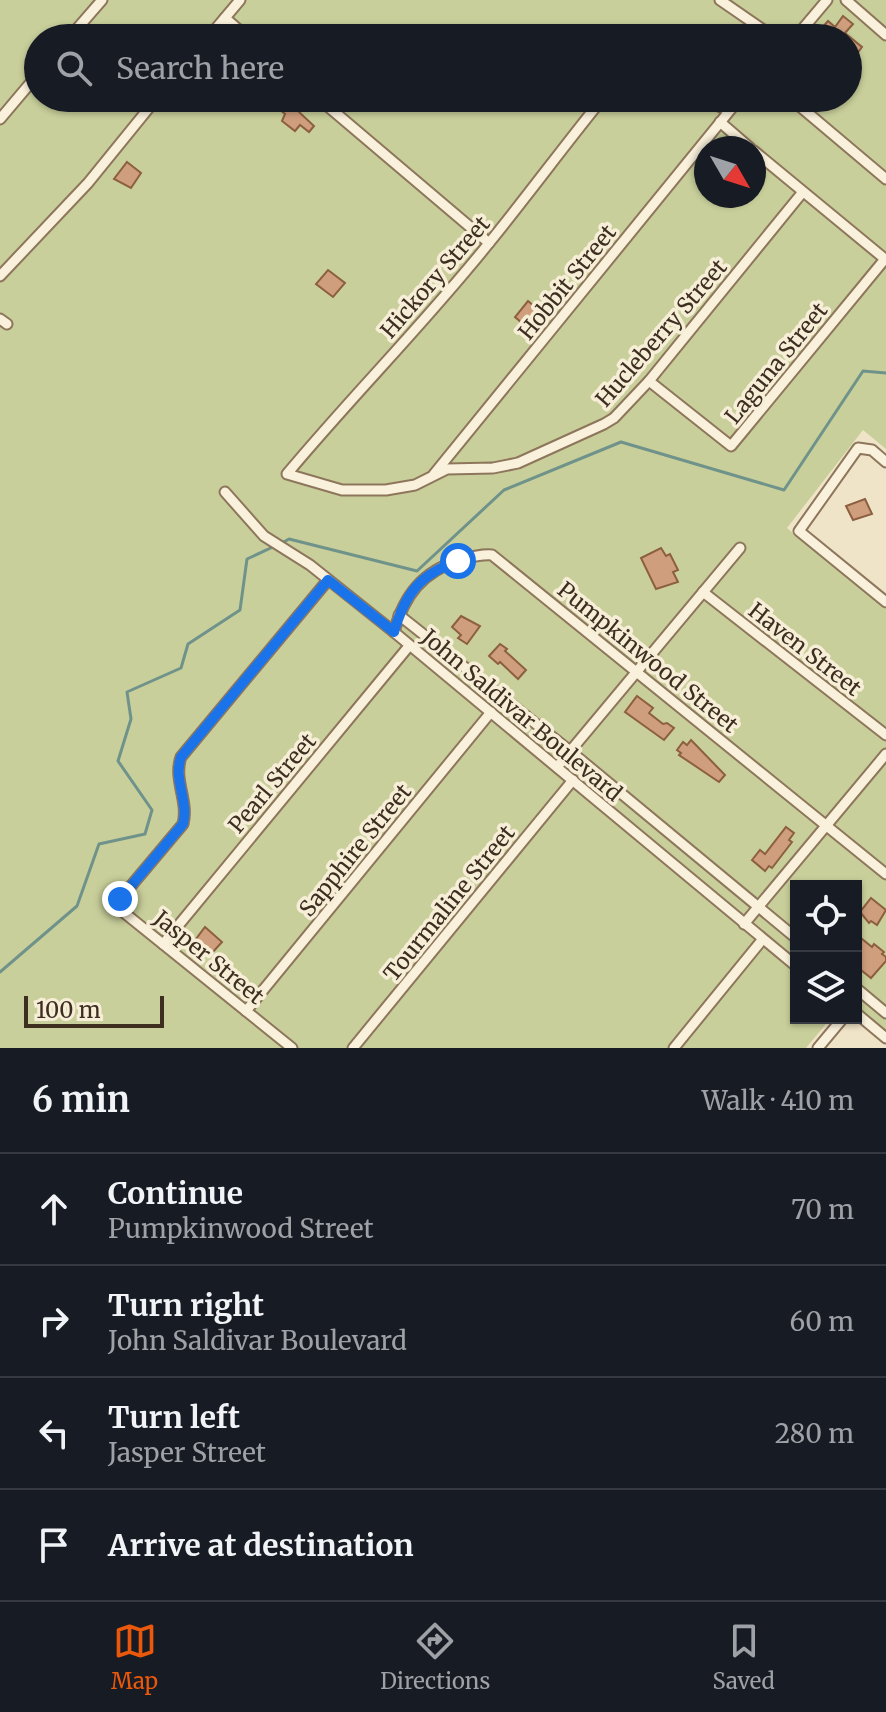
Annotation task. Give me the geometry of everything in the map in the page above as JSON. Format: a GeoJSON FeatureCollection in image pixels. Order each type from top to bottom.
{"type":"FeatureCollection","features":[{"type":"Feature","properties":{"kind":"street"},"geometry":{"type":"LineString","coordinates":[[81,24],[102,0]]}},
{"type":"Feature","properties":{"kind":"street"},"geometry":{"type":"LineString","coordinates":[[220,24],[240,0]]}},
{"type":"Feature","properties":{"kind":"street"},"geometry":{"type":"LineString","coordinates":[[720,0],[755,24]]}},
{"type":"Feature","properties":{"kind":"street"},"geometry":{"type":"LineString","coordinates":[[807,24],[827,0]]}},
{"type":"Feature","properties":{"kind":"street"},"geometry":{"type":"LineString","coordinates":[[846,0],[886,35]]}},
{"type":"Feature","properties":{"kind":"street"},"geometry":{"type":"LineString","coordinates":[[225,18],[232,24]]}},
{"type":"Feature","properties":{"kind":"street"},"geometry":{"type":"LineString","coordinates":[[0,119],[24,91]]}},
{"type":"Feature","properties":{"kind":"street"},"geometry":{"type":"LineString","coordinates":[[0,276],[88,183],[146,112]]}},
{"type":"Feature","properties":{"kind":"street"},"geometry":{"type":"LineString","coordinates":[[335,112],[489,243]]}},
{"type":"Feature","properties":{"kind":"street","name":"Hickory Street"},"geometry":{"type":"LineString","coordinates":[[287,474],[344,405],[419,325],[489,243],[592,112]]}},
{"type":"Feature","properties":{"kind":"street","name":"Hobbit Street"},"geometry":{"type":"LineString","coordinates":[[432,477],[727,112]]}},
{"type":"Feature","properties":{"kind":"street"},"geometry":{"type":"LineString","coordinates":[[807,112],[886,179]]}},
{"type":"Feature","properties":{"kind":"street"},"geometry":{"type":"LineString","coordinates":[[720,122],[736,136]]}},
{"type":"Feature","properties":{"kind":"street"},"geometry":{"type":"LineString","coordinates":[[766,162],[885,259]]}},
{"type":"Feature","properties":{"kind":"street","name":"Hucleberry Street"},"geometry":{"type":"LineString","coordinates":[[287,474],[342,490],[362,492],[415,485],[447,469],[493,468],[518,463],[614,418],[649,381],[802,193]]}},
{"type":"Feature","properties":{"kind":"street","name":"Laguna Street"},"geometry":{"type":"LineString","coordinates":[[649,381],[731,446],[885,259]]}},
{"type":"Feature","properties":{"kind":"street"},"geometry":{"type":"LineString","coordinates":[[886,462],[872,450],[858,448],[799,531],[886,602]]}},
{"type":"Feature","properties":{"kind":"street","name":"John Saldivar Boulevard"},"geometry":{"type":"LineString","coordinates":[[225,492],[264,536],[328,580],[394,632],[790,961]]}},
{"type":"Feature","properties":{"kind":"street"},"geometry":{"type":"LineString","coordinates":[[557,767],[740,548]]}},
{"type":"Feature","properties":{"kind":"street","name":"Pumpkinwood Street"},"geometry":{"type":"LineString","coordinates":[[394,632],[409,594],[438,568],[484,554],[492,555],[886,874]]}},
{"type":"Feature","properties":{"kind":"street","name":"Jasper Street"},"geometry":{"type":"LineString","coordinates":[[292,1048],[119,906],[120,899],[183,824],[185,809],[177,772],[181,757],[328,580]]}},
{"type":"Feature","properties":{"kind":"street","name":"Haven Street"},"geometry":{"type":"LineString","coordinates":[[703,592],[886,735]]}},
{"type":"Feature","properties":{"kind":"street","name":"John Saldivar Boulevard"},"geometry":{"type":"LineString","coordinates":[[399,615],[570,751],[790,933]]}},
{"type":"Feature","properties":{"kind":"street","name":"Pearl Street"},"geometry":{"type":"LineString","coordinates":[[163,944],[409,646]]}},
{"type":"Feature","properties":{"kind":"street","name":"Sapphire Street"},"geometry":{"type":"LineString","coordinates":[[246,1011],[491,712]]}},
{"type":"Feature","properties":{"kind":"street"},"geometry":{"type":"LineString","coordinates":[[744,924],[886,754]]}},
{"type":"Feature","properties":{"kind":"street","name":"Tourmaline Street"},"geometry":{"type":"LineString","coordinates":[[353,1048],[573,780]]}},
{"type":"Feature","properties":{"kind":"street"},"geometry":{"type":"LineString","coordinates":[[674,1048],[762,940]]}},
{"type":"Feature","properties":{"kind":"street"},"geometry":{"type":"LineString","coordinates":[[862,993],[886,1013]]}},
{"type":"Feature","properties":{"kind":"street"},"geometry":{"type":"LineString","coordinates":[[862,1018],[886,1038]]}},
{"type":"Feature","properties":{"kind":"street"},"geometry":{"type":"LineString","coordinates":[[818,1048],[838,1024]]}},
{"type":"Feature","properties":{"kind":"green space"},"geometry":{"type":"Polygon","coordinates":[[[0,0],[886,0],[886,449],[863,430],[787,528],[886,609],[886,1030],[862,1010],[862,880],[790,880],[790,1024],[826,1024],[806,1048],[0,1048],[0,0]]]}},
{"type":"Feature","properties":{"kind":"building"},"geometry":{"type":"Polygon","coordinates":[[[843,16],[853,24],[837,24],[843,16]]]}},
{"type":"Feature","properties":{"kind":"building"},"geometry":{"type":"Polygon","coordinates":[[[283,112],[299,112],[314,126],[309,132],[300,125],[295,131],[282,121],[285,114],[283,112]]]}},
{"type":"Feature","properties":{"kind":"building"},"geometry":{"type":"Polygon","coordinates":[[[127,162],[141,173],[131,188],[114,179],[127,162]]]}},
{"type":"Feature","properties":{"kind":"building"},"geometry":{"type":"Polygon","coordinates":[[[328,270],[345,283],[333,297],[316,284],[328,270]]]}},
{"type":"Feature","properties":{"kind":"building"},"geometry":{"type":"Polygon","coordinates":[[[528,301],[541,312],[528,328],[515,317],[528,301]]]}},
{"type":"Feature","properties":{"kind":"building"},"geometry":{"type":"Polygon","coordinates":[[[865,499],[872,514],[853,520],[846,506],[865,499]]]}},
{"type":"Feature","properties":{"kind":"building"},"geometry":{"type":"Polygon","coordinates":[[[661,548],[666,556],[670,554],[678,570],[673,572],[678,582],[656,589],[641,558],[661,548]]]}},
{"type":"Feature","properties":{"kind":"building"},"geometry":{"type":"Polygon","coordinates":[[[461,616],[480,626],[467,644],[458,638],[461,635],[452,627],[461,616]]]}},
{"type":"Feature","properties":{"kind":"building"},"geometry":{"type":"Polygon","coordinates":[[[500,644],[526,670],[518,679],[489,656],[500,644]]]}},
{"type":"Feature","properties":{"kind":"building"},"geometry":{"type":"Polygon","coordinates":[[[637,696],[653,708],[649,713],[674,728],[664,740],[625,712],[637,696]]]}},
{"type":"Feature","properties":{"kind":"building"},"geometry":{"type":"Polygon","coordinates":[[[691,740],[725,775],[719,782],[679,755],[681,753],[677,750],[683,742],[687,745],[691,740]]]}},
{"type":"Feature","properties":{"kind":"building"},"geometry":{"type":"Polygon","coordinates":[[[786,827],[794,833],[789,840],[792,842],[772,868],[769,866],[765,871],[752,860],[760,850],[765,854],[786,827]]]}},
{"type":"Feature","properties":{"kind":"building"},"geometry":{"type":"Polygon","coordinates":[[[871,898],[886,910],[877,925],[871,921],[869,923],[862,909],[871,898]]]}},
{"type":"Feature","properties":{"kind":"building"},"geometry":{"type":"Polygon","coordinates":[[[205,927],[222,942],[212,953],[208,949],[205,953],[198,947],[201,944],[196,939],[205,927]]]}},
{"type":"Feature","properties":{"kind":"building"},"geometry":{"type":"Polygon","coordinates":[[[862,939],[872,947],[874,944],[886,957],[871,978],[862,971],[862,939]]]}},
{"type":"Feature","properties":{"kind":"waterway"},"geometry":{"type":"LineString","coordinates":[[282,543],[289,539],[417,571],[504,490],[621,442],[784,490],[863,371],[886,373]]}},
{"type":"Feature","properties":{"kind":"waterway"},"geometry":{"type":"LineString","coordinates":[[0,972],[77,906],[99,844],[145,834],[152,810],[118,761],[131,719],[127,692],[181,668],[188,644],[240,610],[247,559],[275,546]]}},
{"type":"Feature","properties":{"kind":"route"},"geometry":{"type":"LineString","coordinates":[[120,899],[183,824],[185,809],[177,772],[181,757],[328,580],[394,632],[409,594],[422,579],[438,568],[458,561]]}}]}
